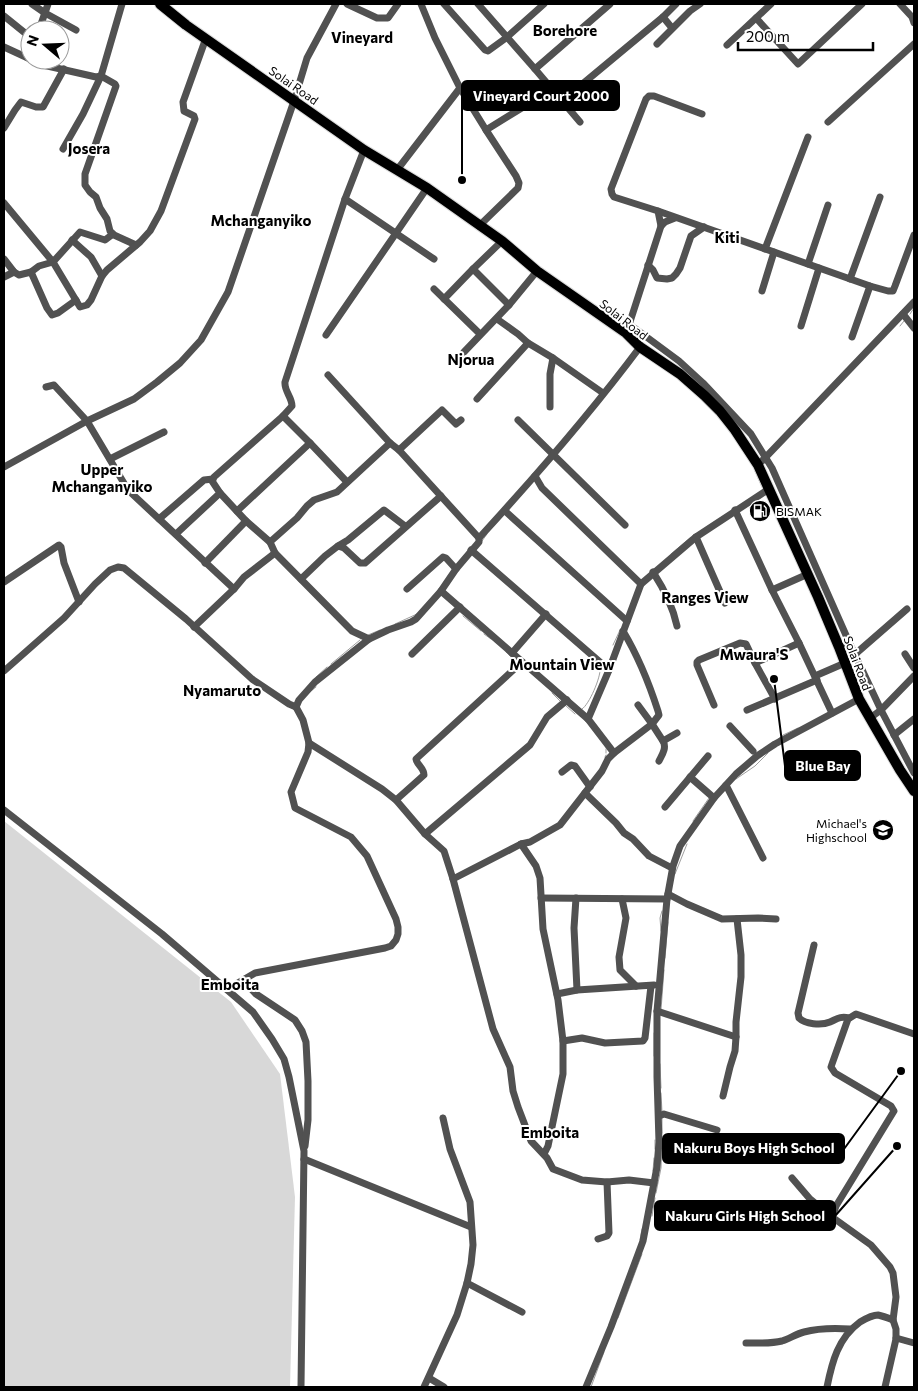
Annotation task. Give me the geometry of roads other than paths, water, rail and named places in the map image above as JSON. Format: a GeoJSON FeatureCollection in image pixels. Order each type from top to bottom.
{"type":"FeatureCollection","features":[{"type":"Feature","properties":{"kind":"highway","name":"Solai Road"},"geometry":{"type":"LineString","coordinates":[[166,5],[206,38],[294,101],[364,150],[427,188],[502,241],[537,271],[627,329],[640,347],[680,374],[720,411],[761,461],[769,489],[808,574],[859,699],[914,791]]}},
{"type":"Feature","properties":{"kind":"street"},"geometry":{"type":"LineString","coordinates":[[32,4],[76,30]]}},
{"type":"Feature","properties":{"kind":"street"},"geometry":{"type":"LineString","coordinates":[[43,20],[48,4]]}},
{"type":"Feature","properties":{"kind":"street"},"geometry":{"type":"LineString","coordinates":[[63,149],[83,114],[101,76],[122,4]]}},
{"type":"Feature","properties":{"kind":"street"},"geometry":{"type":"LineString","coordinates":[[4,465],[87,421],[134,399],[180,363],[201,340],[228,292],[307,58],[336,4]]}},
{"type":"Feature","properties":{"kind":"street"},"geometry":{"type":"LineString","coordinates":[[347,4],[377,18],[388,18],[398,4]]}},
{"type":"Feature","properties":{"kind":"street"},"geometry":{"type":"LineString","coordinates":[[421,4],[435,38],[460,88],[516,176],[518,183],[518,188],[479,226]]}},
{"type":"Feature","properties":{"kind":"street"},"geometry":{"type":"LineString","coordinates":[[444,4],[485,50],[488,51],[506,38],[544,4]]}},
{"type":"Feature","properties":{"kind":"street"},"geometry":{"type":"LineString","coordinates":[[479,4],[506,38],[580,122]]}},
{"type":"Feature","properties":{"kind":"street"},"geometry":{"type":"LineString","coordinates":[[535,69],[610,4]]}},
{"type":"Feature","properties":{"kind":"street"},"geometry":{"type":"LineString","coordinates":[[562,101],[676,4]]}},
{"type":"Feature","properties":{"kind":"street"},"geometry":{"type":"LineString","coordinates":[[656,44],[700,4]]}},
{"type":"Feature","properties":{"kind":"street"},"geometry":{"type":"LineString","coordinates":[[727,45],[771,4]]}},
{"type":"Feature","properties":{"kind":"street"},"geometry":{"type":"LineString","coordinates":[[756,18],[798,64],[862,4]]}},
{"type":"Feature","properties":{"kind":"street"},"geometry":{"type":"LineString","coordinates":[[900,4],[912,17],[914,23]]}},
{"type":"Feature","properties":{"kind":"street"},"geometry":{"type":"LineString","coordinates":[[4,16],[20,29]]}},
{"type":"Feature","properties":{"kind":"street"},"geometry":{"type":"LineString","coordinates":[[663,16],[672,28]]}},
{"type":"Feature","properties":{"kind":"street"},"geometry":{"type":"LineString","coordinates":[[4,203],[53,262],[80,307],[87,305],[102,276],[150,231],[161,211],[192,127],[194,116],[184,111],[183,102],[206,38]]}},
{"type":"Feature","properties":{"kind":"street"},"geometry":{"type":"LineString","coordinates":[[828,122],[914,44]]}},
{"type":"Feature","properties":{"kind":"street"},"geometry":{"type":"LineString","coordinates":[[4,47],[20,54]]}},
{"type":"Feature","properties":{"kind":"street"},"geometry":{"type":"LineString","coordinates":[[4,128],[21,102],[36,107],[43,107],[63,70]]}},
{"type":"Feature","properties":{"kind":"street"},"geometry":{"type":"LineString","coordinates":[[68,70],[96,77],[101,76],[116,86],[84,180],[86,189],[96,197],[107,219],[110,232],[136,245]]}},
{"type":"Feature","properties":{"kind":"street"},"geometry":{"type":"LineString","coordinates":[[397,170],[460,88]]}},
{"type":"Feature","properties":{"kind":"street"},"geometry":{"type":"LineString","coordinates":[[702,114],[654,96],[649,96],[646,99],[611,189],[614,197],[888,291],[893,291],[914,236]]}},
{"type":"Feature","properties":{"kind":"street"},"geometry":{"type":"LineString","coordinates":[[486,130],[525,106]]}},
{"type":"Feature","properties":{"kind":"street"},"geometry":{"type":"LineString","coordinates":[[765,249],[808,137]]}},
{"type":"Feature","properties":{"kind":"street"},"geometry":{"type":"LineString","coordinates":[[160,519],[204,480],[213,479],[290,408],[292,403],[286,392],[285,382],[345,199],[364,150]]}},
{"type":"Feature","properties":{"kind":"street"},"geometry":{"type":"LineString","coordinates":[[326,335],[427,188]]}},
{"type":"Feature","properties":{"kind":"street"},"geometry":{"type":"LineString","coordinates":[[850,279],[880,197]]}},
{"type":"Feature","properties":{"kind":"street"},"geometry":{"type":"LineString","coordinates":[[345,199],[434,259]]}},
{"type":"Feature","properties":{"kind":"street"},"geometry":{"type":"LineString","coordinates":[[808,264],[828,205]]}},
{"type":"Feature","properties":{"kind":"street"},"geometry":{"type":"LineString","coordinates":[[658,211],[661,226]]}},
{"type":"Feature","properties":{"kind":"street"},"geometry":{"type":"LineString","coordinates":[[675,218],[661,226],[627,329],[679,361],[703,383],[751,434],[761,461],[772,468],[855,655],[914,773]]}},
{"type":"Feature","properties":{"kind":"street"},"geometry":{"type":"LineString","coordinates":[[684,220],[691,236]]}},
{"type":"Feature","properties":{"kind":"street"},"geometry":{"type":"LineString","coordinates":[[642,282],[657,278],[672,278],[680,268],[691,236],[704,228]]}},
{"type":"Feature","properties":{"kind":"street"},"geometry":{"type":"LineString","coordinates":[[4,259],[14,272],[21,275],[31,272],[39,266],[53,262],[80,232],[105,240],[113,234]]}},
{"type":"Feature","properties":{"kind":"street"},"geometry":{"type":"LineString","coordinates":[[72,240],[91,257],[102,276]]}},
{"type":"Feature","properties":{"kind":"street"},"geometry":{"type":"LineString","coordinates":[[444,299],[502,241]]}},
{"type":"Feature","properties":{"kind":"street"},"geometry":{"type":"LineString","coordinates":[[762,290],[774,252]]}},
{"type":"Feature","properties":{"kind":"street"},"geometry":{"type":"LineString","coordinates":[[648,265],[657,278]]}},
{"type":"Feature","properties":{"kind":"street"},"geometry":{"type":"LineString","coordinates":[[801,326],[819,268]]}},
{"type":"Feature","properties":{"kind":"street"},"geometry":{"type":"LineString","coordinates":[[473,269],[509,305]]}},
{"type":"Feature","properties":{"kind":"street"},"geometry":{"type":"LineString","coordinates":[[464,352],[509,305],[537,271]]}},
{"type":"Feature","properties":{"kind":"street"},"geometry":{"type":"LineString","coordinates":[[4,277],[14,272]]}},
{"type":"Feature","properties":{"kind":"street"},"geometry":{"type":"LineString","coordinates":[[31,272],[52,315],[76,300]]}},
{"type":"Feature","properties":{"kind":"street"},"geometry":{"type":"LineString","coordinates":[[852,337],[870,286]]}},
{"type":"Feature","properties":{"kind":"street"},"geometry":{"type":"LineString","coordinates":[[434,288],[480,334]]}},
{"type":"Feature","properties":{"kind":"street"},"geometry":{"type":"LineString","coordinates":[[761,461],[914,302]]}},
{"type":"Feature","properties":{"kind":"street"},"geometry":{"type":"LineString","coordinates":[[903,314],[914,328]]}},
{"type":"Feature","properties":{"kind":"street"},"geometry":{"type":"LineString","coordinates":[[497,318],[528,343],[603,393]]}},
{"type":"Feature","properties":{"kind":"street"},"geometry":{"type":"LineString","coordinates":[[477,399],[528,343]]}},
{"type":"Feature","properties":{"kind":"street"},"geometry":{"type":"LineString","coordinates":[[296,707],[299,700],[315,682],[369,639],[416,619],[441,591],[479,542],[479,538],[554,455],[640,347]]}},
{"type":"Feature","properties":{"kind":"street"},"geometry":{"type":"LineString","coordinates":[[550,407],[550,374],[553,358]]}},
{"type":"Feature","properties":{"kind":"street"},"geometry":{"type":"LineString","coordinates":[[328,375],[479,538]]}},
{"type":"Feature","properties":{"kind":"street"},"geometry":{"type":"LineString","coordinates":[[46,387],[54,385],[87,421],[128,490],[234,589]]}},
{"type":"Feature","properties":{"kind":"street"},"geometry":{"type":"LineString","coordinates":[[399,450],[442,410],[456,424],[460,420]]}},
{"type":"Feature","properties":{"kind":"street"},"geometry":{"type":"LineString","coordinates":[[283,416],[347,482]]}},
{"type":"Feature","properties":{"kind":"street"},"geometry":{"type":"LineString","coordinates":[[518,420],[625,525]]}},
{"type":"Feature","properties":{"kind":"street"},"geometry":{"type":"LineString","coordinates":[[110,459],[164,432]]}},
{"type":"Feature","properties":{"kind":"street"},"geometry":{"type":"LineString","coordinates":[[237,510],[310,442]]}},
{"type":"Feature","properties":{"kind":"street"},"geometry":{"type":"LineString","coordinates":[[270,542],[314,500],[337,492],[390,443]]}},
{"type":"Feature","properties":{"kind":"street"},"geometry":{"type":"LineString","coordinates":[[536,476],[542,488],[640,584]]}},
{"type":"Feature","properties":{"kind":"street"},"geometry":{"type":"LineString","coordinates":[[213,479],[212,481],[220,493],[246,521],[270,542],[275,552],[352,632],[369,639]]}},
{"type":"Feature","properties":{"kind":"street"},"geometry":{"type":"LineString","coordinates":[[588,719],[609,670],[640,584],[696,537],[769,489]]}},
{"type":"Feature","properties":{"kind":"street"},"geometry":{"type":"LineString","coordinates":[[176,534],[220,493]]}},
{"type":"Feature","properties":{"kind":"street"},"geometry":{"type":"LineString","coordinates":[[338,546],[344,548],[360,563],[365,563],[440,496]]}},
{"type":"Feature","properties":{"kind":"street"},"geometry":{"type":"LineString","coordinates":[[301,579],[324,556],[348,540],[384,510],[405,526]]}},
{"type":"Feature","properties":{"kind":"street"},"geometry":{"type":"LineString","coordinates":[[735,510],[832,713]]}},
{"type":"Feature","properties":{"kind":"street"},"geometry":{"type":"LineString","coordinates":[[505,511],[627,621]]}},
{"type":"Feature","properties":{"kind":"street"},"geometry":{"type":"LineString","coordinates":[[205,563],[246,521]]}},
{"type":"Feature","properties":{"kind":"street"},"geometry":{"type":"LineString","coordinates":[[696,537],[725,603]]}},
{"type":"Feature","properties":{"kind":"street"},"geometry":{"type":"LineString","coordinates":[[4,582],[59,545],[79,602]]}},
{"type":"Feature","properties":{"kind":"street"},"geometry":{"type":"LineString","coordinates":[[471,550],[609,670]]}},
{"type":"Feature","properties":{"kind":"street"},"geometry":{"type":"LineString","coordinates":[[194,627],[244,577],[275,552]]}},
{"type":"Feature","properties":{"kind":"street"},"geometry":{"type":"LineString","coordinates":[[407,589],[443,558],[446,558],[456,570]]}},
{"type":"Feature","properties":{"kind":"street"},"geometry":{"type":"LineString","coordinates":[[4,671],[64,618],[94,584],[110,570],[118,567],[124,568],[186,619],[252,679],[296,707],[303,720],[309,743],[308,752],[291,792],[295,808],[355,840],[367,856],[379,880],[396,919],[398,934],[391,946],[255,973],[228,989]]}},
{"type":"Feature","properties":{"kind":"street"},"geometry":{"type":"LineString","coordinates":[[653,572],[665,592],[677,626]]}},
{"type":"Feature","properties":{"kind":"street"},"geometry":{"type":"LineString","coordinates":[[772,590],[808,574]]}},
{"type":"Feature","properties":{"kind":"street"},"geometry":{"type":"LineString","coordinates":[[441,591],[588,719],[614,753]]}},
{"type":"Feature","properties":{"kind":"street"},"geometry":{"type":"LineString","coordinates":[[412,654],[460,608]]}},
{"type":"Feature","properties":{"kind":"street"},"geometry":{"type":"LineString","coordinates":[[747,710],[775,699],[845,663],[907,609]]}},
{"type":"Feature","properties":{"kind":"street"},"geometry":{"type":"LineString","coordinates":[[512,652],[546,614]]}},
{"type":"Feature","properties":{"kind":"street"},"geometry":{"type":"LineString","coordinates":[[453,879],[560,826],[614,753],[652,724],[659,715],[647,678],[634,648],[623,631]]}},
{"type":"Feature","properties":{"kind":"street"},"geometry":{"type":"LineString","coordinates":[[839,647],[849,642]]}},
{"type":"Feature","properties":{"kind":"street"},"geometry":{"type":"LineString","coordinates":[[714,705],[697,662],[740,643],[746,644],[775,699]]}},
{"type":"Feature","properties":{"kind":"street"},"geometry":{"type":"LineString","coordinates":[[755,664],[798,643]]}},
{"type":"Feature","properties":{"kind":"street"},"geometry":{"type":"LineString","coordinates":[[905,654],[914,668]]}},
{"type":"Feature","properties":{"kind":"street"},"geometry":{"type":"LineString","coordinates":[[396,800],[424,775],[416,759],[522,662]]}},
{"type":"Feature","properties":{"kind":"street"},"geometry":{"type":"LineString","coordinates":[[870,718],[881,710],[914,676]]}},
{"type":"Feature","properties":{"kind":"street"},"geometry":{"type":"LineString","coordinates":[[586,1387],[643,1241],[654,1184],[660,1142],[656,1077],[657,1011],[668,896],[672,868],[680,846],[714,798],[726,784],[757,756],[859,699]]}},
{"type":"Feature","properties":{"kind":"street"},"geometry":{"type":"LineString","coordinates":[[425,834],[530,745],[538,735],[547,717],[567,700]]}},
{"type":"Feature","properties":{"kind":"street"},"geometry":{"type":"LineString","coordinates":[[638,705],[665,744],[659,761]]}},
{"type":"Feature","properties":{"kind":"street"},"geometry":{"type":"LineString","coordinates":[[894,735],[914,719]]}},
{"type":"Feature","properties":{"kind":"street"},"geometry":{"type":"LineString","coordinates":[[730,726],[753,751]]}},
{"type":"Feature","properties":{"kind":"street"},"geometry":{"type":"LineString","coordinates":[[663,742],[677,733]]}},
{"type":"Feature","properties":{"kind":"street"},"geometry":{"type":"LineString","coordinates":[[309,743],[382,789],[396,800],[425,834],[444,851],[493,1029],[510,1067],[513,1091],[531,1141],[544,1154],[553,1169],[582,1180],[607,1182],[629,1180],[654,1184]]}},
{"type":"Feature","properties":{"kind":"street"},"geometry":{"type":"LineString","coordinates":[[665,807],[708,756]]}},
{"type":"Feature","properties":{"kind":"street"},"geometry":{"type":"LineString","coordinates":[[562,772],[572,765],[575,766],[588,790],[624,833],[633,839],[649,856],[672,868]]}},
{"type":"Feature","properties":{"kind":"street"},"geometry":{"type":"LineString","coordinates":[[690,777],[714,798]]}},
{"type":"Feature","properties":{"kind":"street"},"geometry":{"type":"LineString","coordinates":[[726,784],[763,858]]}},
{"type":"Feature","properties":{"kind":"street"},"geometry":{"type":"LineString","coordinates":[[4,810],[228,989],[253,1012],[284,1060],[304,1155]]}},
{"type":"Feature","properties":{"kind":"street"},"geometry":{"type":"LineString","coordinates":[[521,844],[536,866],[540,878],[543,929],[557,994],[563,1041],[563,1074],[548,1146],[544,1154]]}},
{"type":"Feature","properties":{"kind":"street"},"geometry":{"type":"LineString","coordinates":[[541,898],[622,899],[668,896],[722,919],[776,919]]}},
{"type":"Feature","properties":{"kind":"street"},"geometry":{"type":"LineString","coordinates":[[576,898],[574,928],[578,990]]}},
{"type":"Feature","properties":{"kind":"street"},"geometry":{"type":"LineString","coordinates":[[622,899],[626,918],[619,957],[620,970],[636,986]]}},
{"type":"Feature","properties":{"kind":"street"},"geometry":{"type":"LineString","coordinates":[[723,1096],[735,1051],[741,977],[737,919]]}},
{"type":"Feature","properties":{"kind":"street"},"geometry":{"type":"LineString","coordinates":[[814,945],[798,1018],[804,1022],[824,1024],[839,1017],[848,1018],[856,1014],[914,1034]]}},
{"type":"Feature","properties":{"kind":"street"},"geometry":{"type":"LineString","coordinates":[[244,980],[256,994],[295,1020],[306,1042],[308,1120],[304,1155],[301,1387]]}},
{"type":"Feature","properties":{"kind":"street"},"geometry":{"type":"LineString","coordinates":[[557,994],[578,990],[660,985]]}},
{"type":"Feature","properties":{"kind":"street"},"geometry":{"type":"LineString","coordinates":[[563,1041],[582,1038],[605,1042],[643,1041],[645,1038],[651,986]]}},
{"type":"Feature","properties":{"kind":"street"},"geometry":{"type":"LineString","coordinates":[[657,1011],[736,1037]]}},
{"type":"Feature","properties":{"kind":"street"},"geometry":{"type":"LineString","coordinates":[[832,1217],[836,1206],[894,1110],[894,1108],[832,1070],[832,1064],[848,1018]]}},
{"type":"Feature","properties":{"kind":"street"},"geometry":{"type":"LineString","coordinates":[[659,1116],[664,1114],[717,1130]]}},
{"type":"Feature","properties":{"kind":"street"},"geometry":{"type":"LineString","coordinates":[[424,1387],[457,1315],[471,1264],[470,1202],[450,1149],[443,1118]]}},
{"type":"Feature","properties":{"kind":"street"},"geometry":{"type":"LineString","coordinates":[[304,1155],[471,1227]]}},
{"type":"Feature","properties":{"kind":"street"},"geometry":{"type":"LineString","coordinates":[[792,1178],[810,1199],[870,1245],[893,1273],[896,1296],[893,1320],[896,1338],[885,1387]]}},
{"type":"Feature","properties":{"kind":"street"},"geometry":{"type":"LineString","coordinates":[[598,1239],[607,1236],[609,1232],[607,1182]]}},
{"type":"Feature","properties":{"kind":"street"},"geometry":{"type":"LineString","coordinates":[[467,1284],[522,1312]]}},
{"type":"Feature","properties":{"kind":"street"},"geometry":{"type":"LineString","coordinates":[[827,1387],[831,1363],[850,1330],[862,1321],[875,1315],[893,1320]]}},
{"type":"Feature","properties":{"kind":"street"},"geometry":{"type":"LineString","coordinates":[[746,1342],[780,1341],[796,1334],[814,1330],[834,1328],[850,1330]]}},
{"type":"Feature","properties":{"kind":"street"},"geometry":{"type":"LineString","coordinates":[[896,1338],[914,1343]]}},
{"type":"Feature","properties":{"kind":"street"},"geometry":{"type":"LineString","coordinates":[[429,1378],[444,1387]]}},
{"type":"Feature","properties":{"kind":"waterway"},"geometry":{"type":"LineString","coordinates":[[910,314],[914,308]]}},
{"type":"Feature","properties":{"kind":"waterway"},"geometry":{"type":"LineString","coordinates":[[900,326],[904,321]]}},
{"type":"Feature","properties":{"kind":"waterway"},"geometry":{"type":"LineString","coordinates":[[697,396],[716,415]]}},
{"type":"Feature","properties":{"kind":"waterway"},"geometry":{"type":"LineString","coordinates":[[755,471],[762,487]]}},
{"type":"Feature","properties":{"kind":"waterway"},"geometry":{"type":"LineString","coordinates":[[482,541],[487,534]]}},
{"type":"Feature","properties":{"kind":"waterway"},"geometry":{"type":"LineString","coordinates":[[671,554],[691,537]]}},
{"type":"Feature","properties":{"kind":"waterway"},"geometry":{"type":"LineString","coordinates":[[395,624],[417,614]]}},
{"type":"Feature","properties":{"kind":"waterway"},"geometry":{"type":"LineString","coordinates":[[463,616],[481,631]]}},
{"type":"Feature","properties":{"kind":"waterway"},"geometry":{"type":"LineString","coordinates":[[368,635],[380,630]]}},
{"type":"Feature","properties":{"kind":"waterway"},"geometry":{"type":"LineString","coordinates":[[613,645],[620,630]]}},
{"type":"Feature","properties":{"kind":"waterway"},"geometry":{"type":"LineString","coordinates":[[484,634],[491,639]]}},
{"type":"Feature","properties":{"kind":"waterway"},"geometry":{"type":"LineString","coordinates":[[331,664],[360,640]]}},
{"type":"Feature","properties":{"kind":"waterway"},"geometry":{"type":"LineString","coordinates":[[506,652],[517,663]]}},
{"type":"Feature","properties":{"kind":"waterway"},"geometry":{"type":"LineString","coordinates":[[316,677],[327,667]]}},
{"type":"Feature","properties":{"kind":"waterway"},"geometry":{"type":"LineString","coordinates":[[582,709],[594,690],[599,678],[600,669]]}},
{"type":"Feature","properties":{"kind":"waterway"},"geometry":{"type":"LineString","coordinates":[[311,691],[316,687]]}},
{"type":"Feature","properties":{"kind":"waterway"},"geometry":{"type":"LineString","coordinates":[[552,693],[560,701]]}},
{"type":"Feature","properties":{"kind":"waterway"},"geometry":{"type":"LineString","coordinates":[[565,705],[575,714]]}},
{"type":"Feature","properties":{"kind":"waterway"},"geometry":{"type":"LineString","coordinates":[[778,739],[798,728]]}},
{"type":"Feature","properties":{"kind":"waterway"},"geometry":{"type":"LineString","coordinates":[[736,779],[755,766],[768,753]]}},
{"type":"Feature","properties":{"kind":"waterway"},"geometry":{"type":"LineString","coordinates":[[693,821],[709,798]]}},
{"type":"Feature","properties":{"kind":"waterway"},"geometry":{"type":"LineString","coordinates":[[675,874],[687,844]]}},
{"type":"Feature","properties":{"kind":"waterway"},"geometry":{"type":"LineString","coordinates":[[661,931],[660,918],[662,911]]}},
{"type":"Feature","properties":{"kind":"waterway"},"geometry":{"type":"LineString","coordinates":[[665,958],[668,922]]}},
{"type":"Feature","properties":{"kind":"waterway"},"geometry":{"type":"LineString","coordinates":[[661,1010],[664,970]]}},
{"type":"Feature","properties":{"kind":"waterway"},"geometry":{"type":"LineString","coordinates":[[654,1033],[654,1056]]}},
{"type":"Feature","properties":{"kind":"waterway"},"geometry":{"type":"LineString","coordinates":[[660,1064],[661,1088]]}},
{"type":"Feature","properties":{"kind":"waterway"},"geometry":{"type":"LineString","coordinates":[[661,1093],[662,1112]]}},
{"type":"Feature","properties":{"kind":"waterway"},"geometry":{"type":"LineString","coordinates":[[662,1117],[662,1133]]}},
{"type":"Feature","properties":{"kind":"waterway"},"geometry":{"type":"LineString","coordinates":[[655,1140],[655,1149]]}},
{"type":"Feature","properties":{"kind":"waterway"},"geometry":{"type":"LineString","coordinates":[[656,1193],[661,1168],[662,1142]]}},
{"type":"Feature","properties":{"kind":"waterway"},"geometry":{"type":"LineString","coordinates":[[653,1171],[654,1158]]}},
{"type":"Feature","properties":{"kind":"waterway"},"geometry":{"type":"LineString","coordinates":[[652,1216],[655,1198]]}},
{"type":"Feature","properties":{"kind":"waterway"},"geometry":{"type":"LineString","coordinates":[[640,1240],[642,1229]]}},
{"type":"Feature","properties":{"kind":"waterway"},"geometry":{"type":"LineString","coordinates":[[618,1318],[642,1254]]}},
{"type":"Feature","properties":{"kind":"waterway"},"geometry":{"type":"LineString","coordinates":[[591,1387],[604,1352]]}},
{"type":"Feature","properties":{"kind":"place","name":"Vineyard Court 2000"},"geometry":{"type":"Point","coordinates":[462,180]}},
{"type":"Feature","properties":{"kind":"place","name":"BISMAK"},"geometry":{"type":"Point","coordinates":[760,511]}},
{"type":"Feature","properties":{"kind":"place","name":"Blue Bay"},"geometry":{"type":"Point","coordinates":[774,679]}},
{"type":"Feature","properties":{"kind":"place","name":"Michael's Highschool"},"geometry":{"type":"Point","coordinates":[883,830]}},
{"type":"Feature","properties":{"kind":"place","name":"Nakuru Boys High School"},"geometry":{"type":"Point","coordinates":[901,1071]}},
{"type":"Feature","properties":{"kind":"place","name":"Nakuru Girls High School"},"geometry":{"type":"Point","coordinates":[897,1146]}},
{"type":"Feature","properties":{"kind":"district","name":"Borehore"},"geometry":{"type":"Point","coordinates":[565,30]}},
{"type":"Feature","properties":{"kind":"district","name":"Vineyard"},"geometry":{"type":"Point","coordinates":[362,37]}},
{"type":"Feature","properties":{"kind":"district","name":"Josera"},"geometry":{"type":"Point","coordinates":[89,148]}},
{"type":"Feature","properties":{"kind":"district","name":"Mchanganyiko"},"geometry":{"type":"Point","coordinates":[261,220]}},
{"type":"Feature","properties":{"kind":"district","name":"Kiti"},"geometry":{"type":"Point","coordinates":[727,237]}},
{"type":"Feature","properties":{"kind":"district","name":"Njorua"},"geometry":{"type":"Point","coordinates":[471,359]}},
{"type":"Feature","properties":{"kind":"district","name":"Upper Mchanganyiko"},"geometry":{"type":"Point","coordinates":[102,478]}},
{"type":"Feature","properties":{"kind":"district","name":"Ranges View"},"geometry":{"type":"Point","coordinates":[705,597]}},
{"type":"Feature","properties":{"kind":"district","name":"Mwaura'S"},"geometry":{"type":"Point","coordinates":[754,654]}},
{"type":"Feature","properties":{"kind":"district","name":"Mountain View"},"geometry":{"type":"Point","coordinates":[562,664]}},
{"type":"Feature","properties":{"kind":"district","name":"Nyamaruto"},"geometry":{"type":"Point","coordinates":[222,690]}},
{"type":"Feature","properties":{"kind":"district","name":"Emboita"},"geometry":{"type":"Point","coordinates":[230,984]}},
{"type":"Feature","properties":{"kind":"district","name":"Emboita"},"geometry":{"type":"Point","coordinates":[550,1132]}}]}
